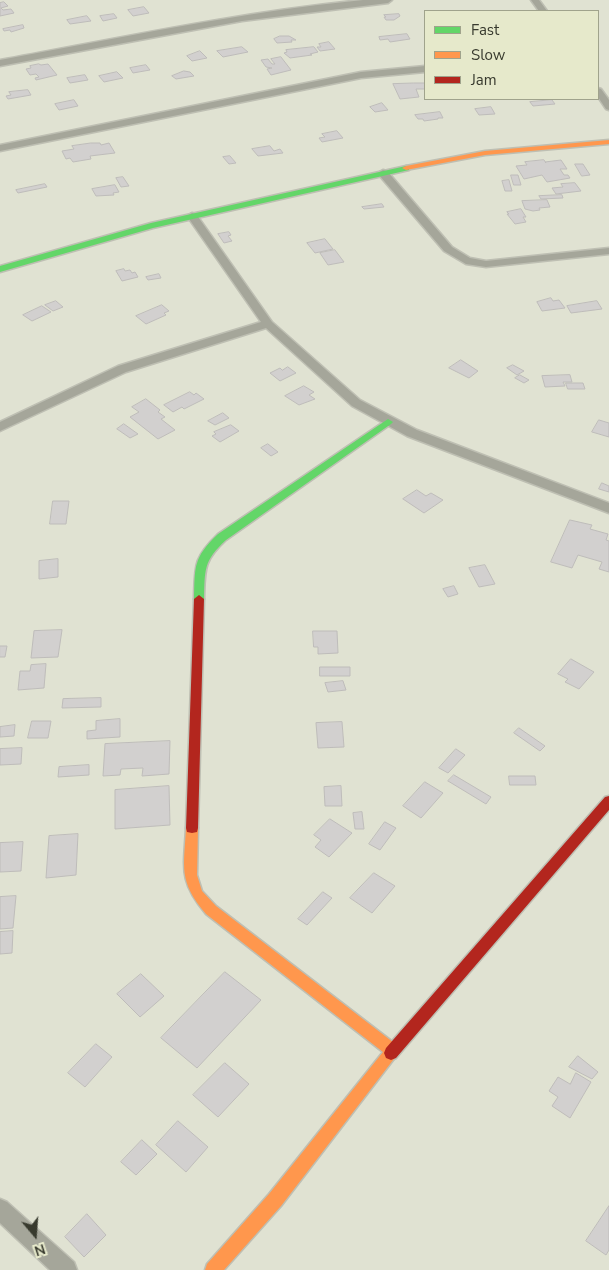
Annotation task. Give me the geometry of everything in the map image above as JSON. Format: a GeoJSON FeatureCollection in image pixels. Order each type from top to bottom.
{"type":"FeatureCollection","features":[{"type":"Feature","properties":{"kind":"street"},"geometry":{"type":"LineString","coordinates":[[0,63],[269,14],[331,5],[388,0]]}},
{"type":"Feature","properties":{"kind":"street"},"geometry":{"type":"LineString","coordinates":[[0,148],[354,76],[424,69]]}},
{"type":"Feature","properties":{"kind":"street"},"geometry":{"type":"LineString","coordinates":[[599,92],[609,107]]}},
{"type":"Feature","properties":{"kind":"street"},"geometry":{"type":"LineString","coordinates":[[0,269],[60,249],[192,216],[383,173],[485,153],[609,142]]}},
{"type":"Feature","properties":{"kind":"street"},"geometry":{"type":"LineString","coordinates":[[383,173],[448,249],[470,263],[486,264],[609,251]]}},
{"type":"Feature","properties":{"kind":"street"},"geometry":{"type":"LineString","coordinates":[[192,216],[268,324],[356,403],[388,422],[412,433],[609,508]]}},
{"type":"Feature","properties":{"kind":"street"},"geometry":{"type":"LineString","coordinates":[[0,427],[122,369],[268,324]]}},
{"type":"Feature","properties":{"kind":"street"},"geometry":{"type":"LineString","coordinates":[[388,422],[222,537],[207,551],[200,569],[190,875],[197,894],[211,910],[393,1050]]}},
{"type":"Feature","properties":{"kind":"street"},"geometry":{"type":"LineString","coordinates":[[213,1270],[275,1200],[393,1050],[609,801]]}},
{"type":"Feature","properties":{"kind":"street"},"geometry":{"type":"LineString","coordinates":[[0,1209],[66,1270]]}},
{"type":"Feature","properties":{"kind":"building"},"geometry":{"type":"Polygon","coordinates":[[[4,2],[8,6],[1,8],[3,10],[11,9],[14,13],[0,16],[0,3],[4,2]]]}},
{"type":"Feature","properties":{"kind":"building"},"geometry":{"type":"Polygon","coordinates":[[[144,7],[149,13],[133,16],[128,10],[144,7]]]}},
{"type":"Feature","properties":{"kind":"building"},"geometry":{"type":"Polygon","coordinates":[[[114,14],[117,18],[103,21],[100,16],[114,14]]]}},
{"type":"Feature","properties":{"kind":"building"},"geometry":{"type":"Polygon","coordinates":[[[399,14],[400,16],[394,20],[386,20],[384,17],[386,17],[384,15],[399,14]]]}},
{"type":"Feature","properties":{"kind":"building"},"geometry":{"type":"Polygon","coordinates":[[[87,16],[91,21],[70,24],[67,20],[87,16]]]}},
{"type":"Feature","properties":{"kind":"building"},"geometry":{"type":"Polygon","coordinates":[[[23,25],[24,28],[11,32],[10,30],[4,31],[3,29],[23,25]]]}},
{"type":"Feature","properties":{"kind":"building"},"geometry":{"type":"Polygon","coordinates":[[[407,34],[410,39],[390,42],[388,39],[380,40],[379,37],[407,34]]]}},
{"type":"Feature","properties":{"kind":"building"},"geometry":{"type":"Polygon","coordinates":[[[280,36],[289,36],[296,40],[277,43],[274,39],[280,36]]]}},
{"type":"Feature","properties":{"kind":"building"},"geometry":{"type":"Polygon","coordinates":[[[329,42],[335,49],[320,51],[317,47],[321,47],[319,44],[329,42]]]}},
{"type":"Feature","properties":{"kind":"building"},"geometry":{"type":"Polygon","coordinates":[[[242,47],[248,52],[223,57],[217,51],[242,47]]]}},
{"type":"Feature","properties":{"kind":"building"},"geometry":{"type":"Polygon","coordinates":[[[314,47],[318,52],[310,54],[312,55],[290,58],[284,53],[287,52],[286,50],[314,47]]]}},
{"type":"Feature","properties":{"kind":"building"},"geometry":{"type":"Polygon","coordinates":[[[200,51],[207,58],[192,61],[187,56],[200,51]]]}},
{"type":"Feature","properties":{"kind":"building"},"geometry":{"type":"Polygon","coordinates":[[[281,57],[291,70],[271,75],[267,69],[272,68],[266,67],[261,60],[268,59],[272,64],[275,64],[271,59],[281,57]]]}},
{"type":"Feature","properties":{"kind":"building"},"geometry":{"type":"Polygon","coordinates":[[[39,64],[48,64],[57,75],[36,80],[35,78],[39,77],[36,74],[30,75],[26,69],[39,64]]]}},
{"type":"Feature","properties":{"kind":"building"},"geometry":{"type":"Polygon","coordinates":[[[146,65],[150,70],[133,73],[130,68],[146,65]]]}},
{"type":"Feature","properties":{"kind":"building"},"geometry":{"type":"Polygon","coordinates":[[[184,71],[190,72],[194,76],[176,79],[172,76],[184,71]]]}},
{"type":"Feature","properties":{"kind":"building"},"geometry":{"type":"Polygon","coordinates":[[[117,72],[123,78],[104,82],[99,76],[117,72]]]}},
{"type":"Feature","properties":{"kind":"building"},"geometry":{"type":"Polygon","coordinates":[[[85,75],[88,80],[70,83],[67,78],[85,75]]]}},
{"type":"Feature","properties":{"kind":"building"},"geometry":{"type":"Polygon","coordinates":[[[424,83],[424,89],[416,89],[419,97],[400,99],[393,84],[424,83]]]}},
{"type":"Feature","properties":{"kind":"building"},"geometry":{"type":"Polygon","coordinates":[[[28,90],[31,95],[8,99],[6,96],[11,95],[9,92],[28,90]]]}},
{"type":"Feature","properties":{"kind":"building"},"geometry":{"type":"Polygon","coordinates":[[[74,100],[78,106],[59,110],[55,104],[74,100]]]}},
{"type":"Feature","properties":{"kind":"building"},"geometry":{"type":"Polygon","coordinates":[[[552,100],[555,104],[533,106],[530,102],[552,100]]]}},
{"type":"Feature","properties":{"kind":"building"},"geometry":{"type":"Polygon","coordinates":[[[382,103],[388,110],[375,112],[370,107],[382,103]]]}},
{"type":"Feature","properties":{"kind":"building"},"geometry":{"type":"Polygon","coordinates":[[[491,107],[495,114],[479,115],[475,109],[491,107]]]}},
{"type":"Feature","properties":{"kind":"building"},"geometry":{"type":"Polygon","coordinates":[[[440,112],[443,118],[424,121],[423,119],[418,119],[415,115],[440,112]]]}},
{"type":"Feature","properties":{"kind":"building"},"geometry":{"type":"Polygon","coordinates":[[[337,131],[343,138],[322,142],[319,138],[325,137],[322,134],[337,131]]]}},
{"type":"Feature","properties":{"kind":"building"},"geometry":{"type":"Polygon","coordinates":[[[100,143],[101,145],[109,143],[115,153],[90,156],[91,159],[73,162],[70,158],[66,159],[62,151],[74,149],[72,146],[100,143]]]}},
{"type":"Feature","properties":{"kind":"building"},"geometry":{"type":"Polygon","coordinates":[[[270,146],[274,151],[280,149],[283,153],[258,156],[252,149],[270,146]]]}},
{"type":"Feature","properties":{"kind":"building"},"geometry":{"type":"Polygon","coordinates":[[[230,156],[236,163],[229,164],[223,157],[230,156]]]}},
{"type":"Feature","properties":{"kind":"building"},"geometry":{"type":"Polygon","coordinates":[[[544,160],[545,162],[561,160],[567,169],[560,169],[564,175],[568,175],[570,178],[547,182],[542,175],[524,179],[516,166],[527,165],[525,162],[544,160]]]}},
{"type":"Feature","properties":{"kind":"building"},"geometry":{"type":"Polygon","coordinates":[[[575,164],[583,164],[590,175],[582,176],[575,164]]]}},
{"type":"Feature","properties":{"kind":"building"},"geometry":{"type":"Polygon","coordinates":[[[511,175],[518,175],[521,185],[514,185],[511,175]]]}},
{"type":"Feature","properties":{"kind":"building"},"geometry":{"type":"Polygon","coordinates":[[[123,177],[129,186],[121,187],[116,178],[123,177]]]}},
{"type":"Feature","properties":{"kind":"building"},"geometry":{"type":"Polygon","coordinates":[[[509,180],[512,191],[505,191],[502,181],[509,180]]]}},
{"type":"Feature","properties":{"kind":"building"},"geometry":{"type":"Polygon","coordinates":[[[575,183],[581,191],[556,194],[552,188],[563,187],[561,184],[575,183]]]}},
{"type":"Feature","properties":{"kind":"building"},"geometry":{"type":"Polygon","coordinates":[[[45,184],[47,187],[18,193],[16,190],[45,184]]]}},
{"type":"Feature","properties":{"kind":"building"},"geometry":{"type":"Polygon","coordinates":[[[115,185],[119,192],[113,193],[114,195],[96,196],[92,189],[115,185]]]}},
{"type":"Feature","properties":{"kind":"building"},"geometry":{"type":"Polygon","coordinates":[[[562,195],[563,198],[541,199],[539,196],[562,195]]]}},
{"type":"Feature","properties":{"kind":"building"},"geometry":{"type":"Polygon","coordinates":[[[547,200],[550,207],[539,208],[540,210],[533,211],[525,209],[522,201],[547,200]]]}},
{"type":"Feature","properties":{"kind":"building"},"geometry":{"type":"Polygon","coordinates":[[[382,204],[384,207],[364,209],[362,207],[382,204]]]}},
{"type":"Feature","properties":{"kind":"building"},"geometry":{"type":"Polygon","coordinates":[[[521,209],[526,217],[523,217],[526,222],[515,224],[507,212],[521,209]]]}},
{"type":"Feature","properties":{"kind":"building"},"geometry":{"type":"Polygon","coordinates":[[[229,232],[231,235],[228,236],[232,241],[224,243],[218,234],[229,232]]]}},
{"type":"Feature","properties":{"kind":"building"},"geometry":{"type":"Polygon","coordinates":[[[325,239],[333,249],[315,253],[307,243],[325,239]]]}},
{"type":"Feature","properties":{"kind":"building"},"geometry":{"type":"Polygon","coordinates":[[[335,250],[344,262],[328,265],[320,253],[335,250]]]}},
{"type":"Feature","properties":{"kind":"building"},"geometry":{"type":"Polygon","coordinates":[[[124,269],[125,271],[130,270],[132,273],[135,272],[138,277],[122,281],[116,271],[124,269]]]}},
{"type":"Feature","properties":{"kind":"building"},"geometry":{"type":"Polygon","coordinates":[[[159,274],[161,278],[148,280],[146,277],[159,274]]]}},
{"type":"Feature","properties":{"kind":"building"},"geometry":{"type":"Polygon","coordinates":[[[551,298],[553,301],[559,300],[565,308],[542,311],[537,302],[551,298]]]}},
{"type":"Feature","properties":{"kind":"building"},"geometry":{"type":"Polygon","coordinates":[[[56,301],[63,307],[53,311],[45,305],[56,301]]]}},
{"type":"Feature","properties":{"kind":"building"},"geometry":{"type":"Polygon","coordinates":[[[597,301],[602,309],[571,313],[567,306],[597,301]]]}},
{"type":"Feature","properties":{"kind":"building"},"geometry":{"type":"Polygon","coordinates":[[[162,305],[169,311],[164,313],[166,315],[146,324],[136,316],[162,305]]]}},
{"type":"Feature","properties":{"kind":"building"},"geometry":{"type":"Polygon","coordinates":[[[42,306],[51,312],[32,321],[23,315],[42,306]]]}},
{"type":"Feature","properties":{"kind":"building"},"geometry":{"type":"Polygon","coordinates":[[[461,360],[478,371],[469,378],[449,368],[461,360]]]}},
{"type":"Feature","properties":{"kind":"building"},"geometry":{"type":"Polygon","coordinates":[[[513,365],[524,371],[517,375],[507,368],[513,365]]]}},
{"type":"Feature","properties":{"kind":"building"},"geometry":{"type":"Polygon","coordinates":[[[288,367],[296,373],[280,381],[270,373],[280,368],[282,370],[288,367]]]}},
{"type":"Feature","properties":{"kind":"building"},"geometry":{"type":"Polygon","coordinates":[[[520,375],[529,380],[524,383],[515,378],[520,375]]]}},
{"type":"Feature","properties":{"kind":"building"},"geometry":{"type":"Polygon","coordinates":[[[570,375],[572,382],[563,382],[565,386],[545,387],[542,376],[570,375]]]}},
{"type":"Feature","properties":{"kind":"building"},"geometry":{"type":"Polygon","coordinates":[[[566,383],[583,383],[585,389],[568,389],[566,383]]]}},
{"type":"Feature","properties":{"kind":"building"},"geometry":{"type":"Polygon","coordinates":[[[304,386],[314,392],[309,395],[315,399],[299,405],[285,396],[304,386]]]}},
{"type":"Feature","properties":{"kind":"building"},"geometry":{"type":"Polygon","coordinates":[[[190,392],[194,395],[196,393],[204,399],[173,412],[164,405],[190,392]]]}},
{"type":"Feature","properties":{"kind":"building"},"geometry":{"type":"Polygon","coordinates":[[[146,399],[160,410],[158,412],[165,417],[161,419],[175,430],[158,439],[130,417],[139,412],[132,407],[146,399]]]}},
{"type":"Feature","properties":{"kind":"building"},"geometry":{"type":"Polygon","coordinates":[[[223,413],[229,418],[215,425],[208,421],[223,413]]]}},
{"type":"Feature","properties":{"kind":"building"},"geometry":{"type":"Polygon","coordinates":[[[599,420],[609,423],[609,437],[592,432],[599,420]]]}},
{"type":"Feature","properties":{"kind":"building"},"geometry":{"type":"Polygon","coordinates":[[[124,424],[138,434],[130,438],[117,429],[124,424]]]}},
{"type":"Feature","properties":{"kind":"building"},"geometry":{"type":"Polygon","coordinates":[[[231,425],[239,431],[220,442],[212,436],[216,434],[214,432],[231,425]]]}},
{"type":"Feature","properties":{"kind":"building"},"geometry":{"type":"Polygon","coordinates":[[[268,444],[278,452],[271,456],[261,448],[268,444]]]}},
{"type":"Feature","properties":{"kind":"building"},"geometry":{"type":"Polygon","coordinates":[[[602,483],[609,486],[609,492],[599,489],[602,483]]]}},
{"type":"Feature","properties":{"kind":"building"},"geometry":{"type":"Polygon","coordinates":[[[417,490],[426,496],[431,493],[443,500],[424,513],[403,499],[417,490]]]}},
{"type":"Feature","properties":{"kind":"building"},"geometry":{"type":"Polygon","coordinates":[[[53,501],[69,501],[66,524],[50,524],[53,501]]]}},
{"type":"Feature","properties":{"kind":"building"},"geometry":{"type":"Polygon","coordinates":[[[570,520],[592,525],[590,529],[608,534],[606,540],[609,541],[609,572],[599,569],[602,562],[578,555],[572,568],[551,562],[570,520]]]}},
{"type":"Feature","properties":{"kind":"building"},"geometry":{"type":"Polygon","coordinates":[[[58,559],[58,577],[39,579],[39,561],[58,559]]]}},
{"type":"Feature","properties":{"kind":"building"},"geometry":{"type":"Polygon","coordinates":[[[485,565],[495,584],[479,587],[469,568],[485,565]]]}},
{"type":"Feature","properties":{"kind":"building"},"geometry":{"type":"Polygon","coordinates":[[[454,586],[458,594],[448,597],[443,589],[454,586]]]}},
{"type":"Feature","properties":{"kind":"building"},"geometry":{"type":"Polygon","coordinates":[[[62,630],[58,657],[31,658],[34,631],[62,630]]]}},
{"type":"Feature","properties":{"kind":"building"},"geometry":{"type":"Polygon","coordinates":[[[313,631],[337,631],[338,653],[318,654],[318,647],[314,647],[313,631]]]}},
{"type":"Feature","properties":{"kind":"building"},"geometry":{"type":"Polygon","coordinates":[[[0,646],[7,646],[5,657],[0,657],[0,646]]]}},
{"type":"Feature","properties":{"kind":"building"},"geometry":{"type":"Polygon","coordinates":[[[571,659],[594,672],[579,689],[565,682],[568,679],[558,674],[571,659]]]}},
{"type":"Feature","properties":{"kind":"building"},"geometry":{"type":"Polygon","coordinates":[[[46,664],[44,688],[18,690],[20,671],[30,671],[31,665],[46,664]]]}},
{"type":"Feature","properties":{"kind":"building"},"geometry":{"type":"Polygon","coordinates":[[[320,667],[350,667],[350,676],[320,676],[320,667]]]}},
{"type":"Feature","properties":{"kind":"building"},"geometry":{"type":"Polygon","coordinates":[[[343,681],[346,690],[328,692],[325,683],[343,681]]]}},
{"type":"Feature","properties":{"kind":"building"},"geometry":{"type":"Polygon","coordinates":[[[101,698],[101,707],[62,708],[63,699],[101,698]]]}},
{"type":"Feature","properties":{"kind":"building"},"geometry":{"type":"Polygon","coordinates":[[[120,719],[120,737],[87,739],[87,731],[96,730],[96,721],[120,719]]]}},
{"type":"Feature","properties":{"kind":"building"},"geometry":{"type":"Polygon","coordinates":[[[32,721],[51,721],[48,738],[28,738],[32,721]]]}},
{"type":"Feature","properties":{"kind":"building"},"geometry":{"type":"Polygon","coordinates":[[[342,722],[344,747],[318,748],[316,723],[342,722]]]}},
{"type":"Feature","properties":{"kind":"building"},"geometry":{"type":"Polygon","coordinates":[[[15,725],[14,736],[0,737],[0,727],[15,725]]]}},
{"type":"Feature","properties":{"kind":"building"},"geometry":{"type":"Polygon","coordinates":[[[519,728],[545,746],[540,751],[514,733],[519,728]]]}},
{"type":"Feature","properties":{"kind":"building"},"geometry":{"type":"Polygon","coordinates":[[[170,741],[169,774],[142,776],[143,768],[121,769],[120,775],[103,776],[105,744],[170,741]]]}},
{"type":"Feature","properties":{"kind":"building"},"geometry":{"type":"Polygon","coordinates":[[[22,748],[21,764],[0,765],[0,749],[22,748]]]}},
{"type":"Feature","properties":{"kind":"building"},"geometry":{"type":"Polygon","coordinates":[[[456,749],[465,755],[448,773],[439,768],[456,749]]]}},
{"type":"Feature","properties":{"kind":"building"},"geometry":{"type":"Polygon","coordinates":[[[89,765],[89,775],[58,777],[59,767],[89,765]]]}},
{"type":"Feature","properties":{"kind":"building"},"geometry":{"type":"Polygon","coordinates":[[[454,775],[491,797],[486,804],[448,781],[454,775]]]}},
{"type":"Feature","properties":{"kind":"building"},"geometry":{"type":"Polygon","coordinates":[[[509,776],[535,776],[536,785],[510,785],[509,776]]]}},
{"type":"Feature","properties":{"kind":"building"},"geometry":{"type":"Polygon","coordinates":[[[425,782],[443,793],[421,818],[403,806],[425,782]]]}},
{"type":"Feature","properties":{"kind":"building"},"geometry":{"type":"Polygon","coordinates":[[[169,786],[170,825],[115,829],[115,790],[169,786]]]}},
{"type":"Feature","properties":{"kind":"building"},"geometry":{"type":"Polygon","coordinates":[[[341,786],[342,806],[325,806],[324,787],[341,786]]]}},
{"type":"Feature","properties":{"kind":"building"},"geometry":{"type":"Polygon","coordinates":[[[362,812],[364,829],[355,829],[353,813],[362,812]]]}},
{"type":"Feature","properties":{"kind":"building"},"geometry":{"type":"Polygon","coordinates":[[[330,819],[352,833],[329,857],[315,847],[321,840],[314,835],[330,819]]]}},
{"type":"Feature","properties":{"kind":"building"},"geometry":{"type":"Polygon","coordinates":[[[385,822],[396,828],[380,850],[369,844],[385,822]]]}},
{"type":"Feature","properties":{"kind":"building"},"geometry":{"type":"Polygon","coordinates":[[[78,834],[76,875],[46,878],[49,836],[78,834]]]}},
{"type":"Feature","properties":{"kind":"building"},"geometry":{"type":"Polygon","coordinates":[[[23,842],[21,871],[0,872],[0,843],[23,842]]]}},
{"type":"Feature","properties":{"kind":"building"},"geometry":{"type":"Polygon","coordinates":[[[374,873],[395,886],[372,913],[350,898],[374,873]]]}},
{"type":"Feature","properties":{"kind":"building"},"geometry":{"type":"Polygon","coordinates":[[[323,892],[332,898],[307,925],[298,919],[323,892]]]}},
{"type":"Feature","properties":{"kind":"building"},"geometry":{"type":"Polygon","coordinates":[[[16,896],[13,928],[0,929],[0,897],[16,896]]]}},
{"type":"Feature","properties":{"kind":"building"},"geometry":{"type":"Polygon","coordinates":[[[13,931],[12,953],[0,954],[0,932],[13,931]]]}},
{"type":"Feature","properties":{"kind":"building"},"geometry":{"type":"Polygon","coordinates":[[[225,972],[261,1000],[197,1068],[161,1038],[225,972]]]}},
{"type":"Feature","properties":{"kind":"building"},"geometry":{"type":"Polygon","coordinates":[[[141,974],[164,996],[140,1017],[117,994],[141,974]]]}},
{"type":"Feature","properties":{"kind":"building"},"geometry":{"type":"Polygon","coordinates":[[[96,1044],[112,1057],[85,1087],[68,1073],[96,1044]]]}},
{"type":"Feature","properties":{"kind":"building"},"geometry":{"type":"Polygon","coordinates":[[[578,1056],[598,1072],[592,1079],[569,1067],[578,1056]]]}},
{"type":"Feature","properties":{"kind":"building"},"geometry":{"type":"Polygon","coordinates":[[[225,1063],[249,1084],[218,1117],[193,1095],[225,1063]]]}},
{"type":"Feature","properties":{"kind":"building"},"geometry":{"type":"Polygon","coordinates":[[[576,1073],[591,1082],[570,1118],[552,1106],[558,1097],[549,1091],[558,1077],[570,1084],[576,1073]]]}},
{"type":"Feature","properties":{"kind":"building"},"geometry":{"type":"Polygon","coordinates":[[[178,1121],[208,1147],[186,1172],[156,1145],[178,1121]]]}},
{"type":"Feature","properties":{"kind":"building"},"geometry":{"type":"Polygon","coordinates":[[[142,1140],[157,1154],[136,1175],[121,1162],[142,1140]]]}},
{"type":"Feature","properties":{"kind":"building"},"geometry":{"type":"Polygon","coordinates":[[[609,1206],[609,1250],[606,1255],[586,1241],[609,1206]]]}},
{"type":"Feature","properties":{"kind":"building"},"geometry":{"type":"Polygon","coordinates":[[[87,1214],[106,1235],[84,1257],[65,1237],[87,1214]]]}},
{"type":"Feature","properties":{"kind":"traffic: fast"},"geometry":{"type":"LineString","coordinates":[[0,269],[50,253],[151,226],[406,168]]}},
{"type":"Feature","properties":{"kind":"traffic: fast"},"geometry":{"type":"LineString","coordinates":[[199,599],[200,569],[207,551],[222,537],[388,422]]}},
{"type":"Feature","properties":{"kind":"traffic: slow"},"geometry":{"type":"LineString","coordinates":[[406,168],[485,153],[609,142]]}},
{"type":"Feature","properties":{"kind":"traffic: slow"},"geometry":{"type":"LineString","coordinates":[[192,828],[190,875],[197,894],[211,910],[393,1051]]}},
{"type":"Feature","properties":{"kind":"traffic: slow"},"geometry":{"type":"LineString","coordinates":[[213,1270],[275,1200],[391,1053]]}},
{"type":"Feature","properties":{"kind":"traffic: jam"},"geometry":{"type":"LineString","coordinates":[[192,828],[199,599]]}},
{"type":"Feature","properties":{"kind":"traffic: jam"},"geometry":{"type":"LineString","coordinates":[[391,1053],[609,801]]}}]}
